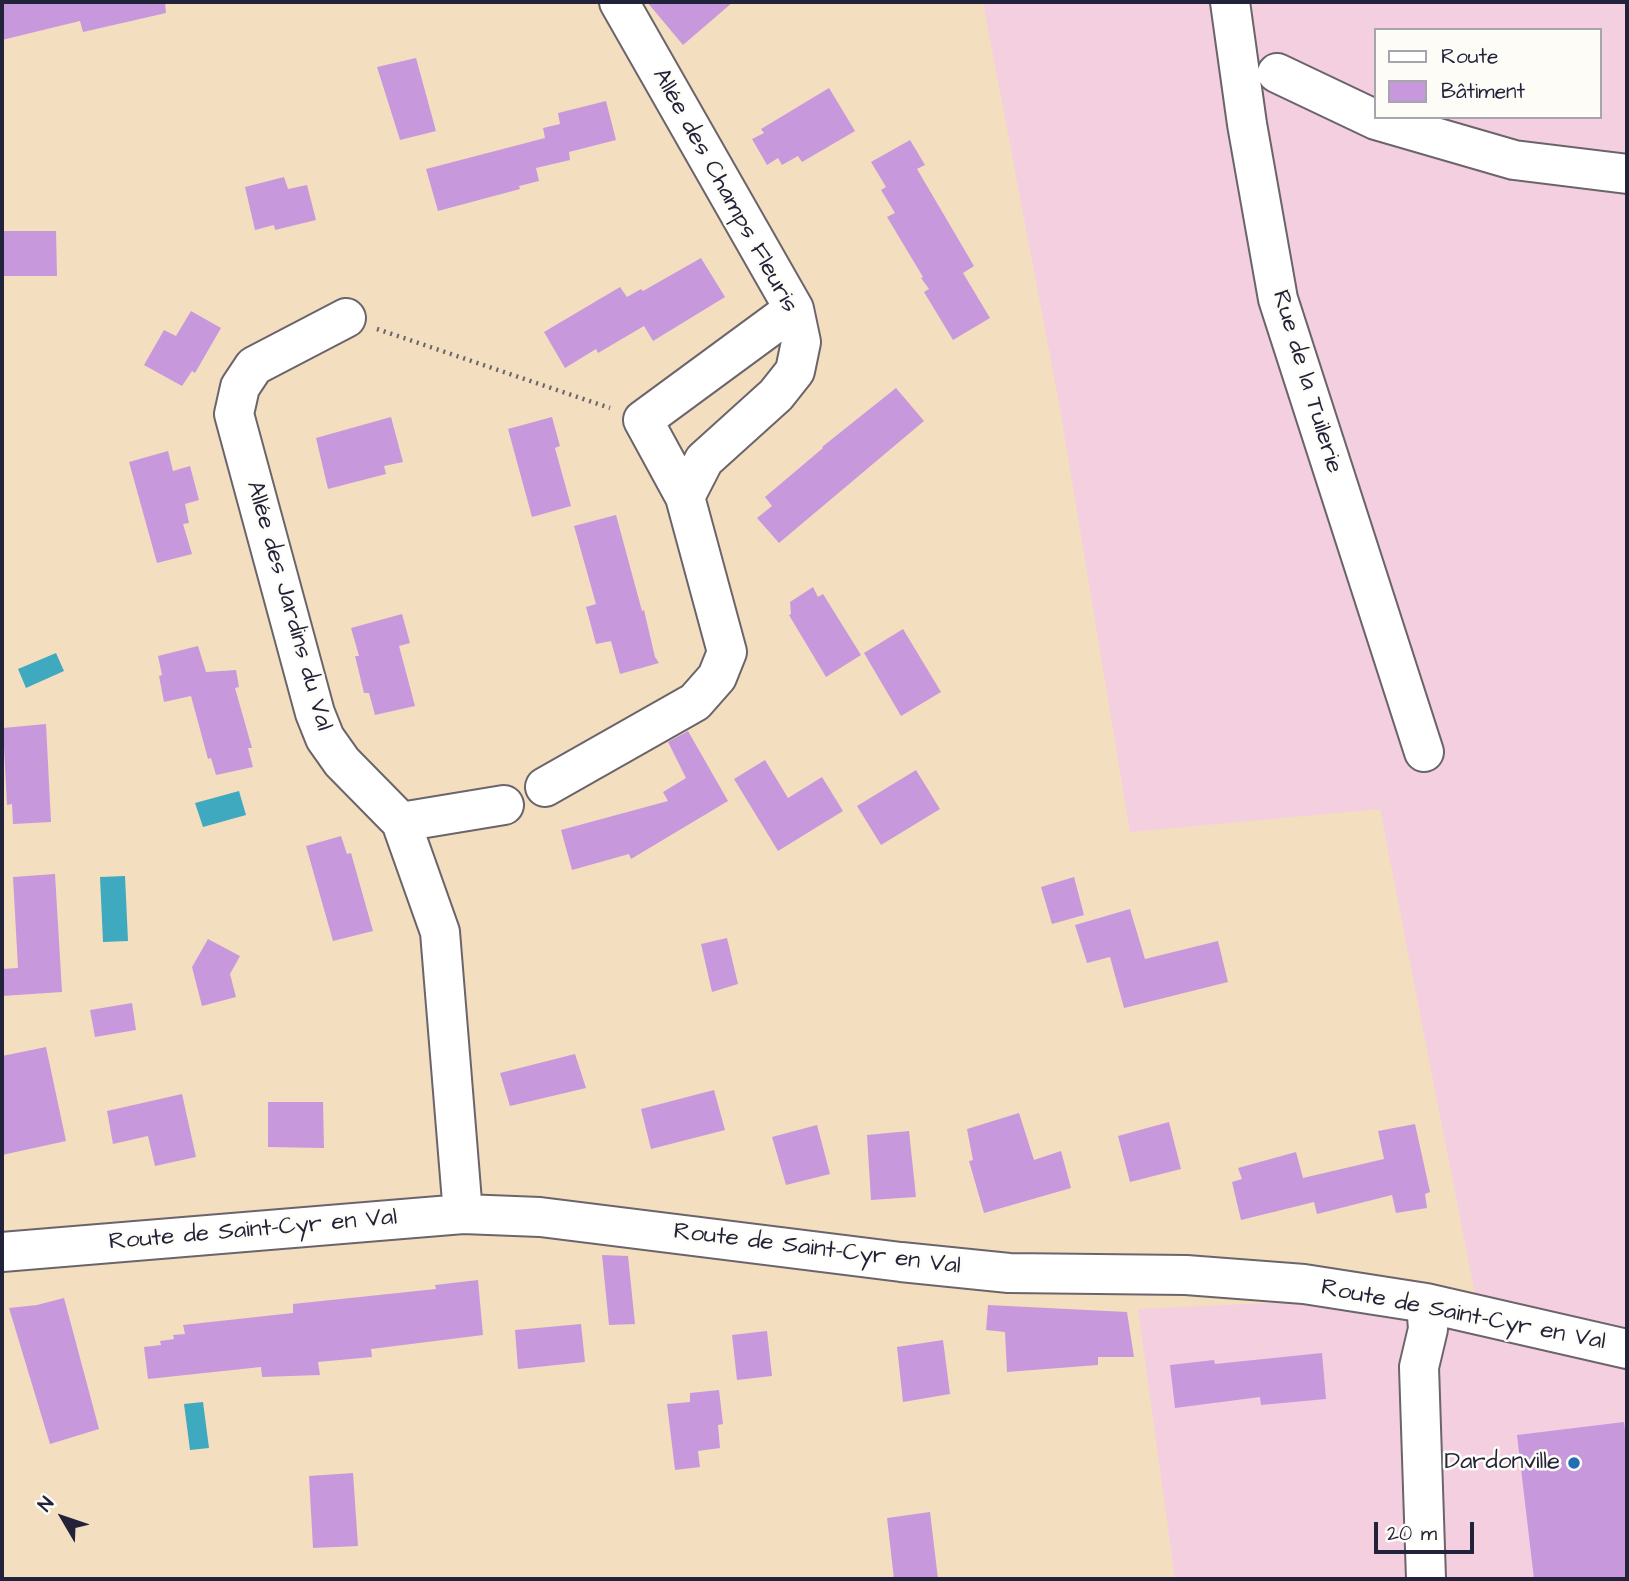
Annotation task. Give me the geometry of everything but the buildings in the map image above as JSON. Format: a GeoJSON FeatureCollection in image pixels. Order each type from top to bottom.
{"type":"FeatureCollection","features":[{"type":"Feature","properties":{"kind":"street","name":"Allée des Champs Fleuris"},"geometry":{"type":"LineString","coordinates":[[619,2],[794,309],[801,342],[795,371],[776,396],[704,460],[685,498]]}},
{"type":"Feature","properties":{"kind":"street","name":"Rue de la Tuilerie"},"geometry":{"type":"LineString","coordinates":[[1230,2],[1247,124],[1279,299],[1424,752]]}},
{"type":"Feature","properties":{"kind":"street"},"geometry":{"type":"LineString","coordinates":[[1277,73],[1376,120],[1514,160],[1627,174]]}},
{"type":"Feature","properties":{"kind":"street"},"geometry":{"type":"LineString","coordinates":[[545,787],[695,702],[717,677],[727,652],[685,498],[643,419],[794,309]]}},
{"type":"Feature","properties":{"kind":"street","name":"Allée des Jardins du Val"},"geometry":{"type":"LineString","coordinates":[[346,318],[254,366],[240,387],[234,414],[315,713],[325,738],[342,762],[401,822],[440,932],[463,1214]]}},
{"type":"Feature","properties":{"kind":"street"},"geometry":{"type":"LineString","coordinates":[[401,822],[504,805]]}},
{"type":"Feature","properties":{"kind":"street","name":"Route de Saint-Cyr en Val"},"geometry":{"type":"LineString","coordinates":[[2,1252],[463,1214],[540,1217],[1009,1273],[1186,1275],[1304,1284],[1426,1303],[1627,1349]]}},
{"type":"Feature","properties":{"kind":"street"},"geometry":{"type":"LineString","coordinates":[[1426,1303],[1427,1329],[1419,1367],[1426,1579]]}},
{"type":"Feature","properties":{"kind":"path"},"geometry":{"type":"LineString","coordinates":[[346,318],[643,419]]}},
{"type":"Feature","properties":{"kind":"shaded area"},"geometry":{"type":"Polygon","coordinates":[[[983,2],[1627,2],[1627,1579],[1175,1579],[1138,1309],[1475,1294],[1380,809],[1130,832],[1060,408],[983,2]]]}},
{"type":"Feature","properties":{"kind":"water"},"geometry":{"type":"Polygon","coordinates":[[[56,653],[64,671],[26,688],[18,669],[56,653]]]}},
{"type":"Feature","properties":{"kind":"water"},"geometry":{"type":"Polygon","coordinates":[[[239,791],[246,815],[203,827],[195,803],[239,791]]]}},
{"type":"Feature","properties":{"kind":"water"},"geometry":{"type":"Polygon","coordinates":[[[125,876],[128,941],[103,942],[100,877],[125,876]]]}},
{"type":"Feature","properties":{"kind":"water"},"geometry":{"type":"Polygon","coordinates":[[[203,1402],[209,1448],[190,1450],[184,1404],[203,1402]]]}},
{"type":"Feature","properties":{"kind":"place","name":"Dardonville"},"geometry":{"type":"Point","coordinates":[1574,1463]}}]}
